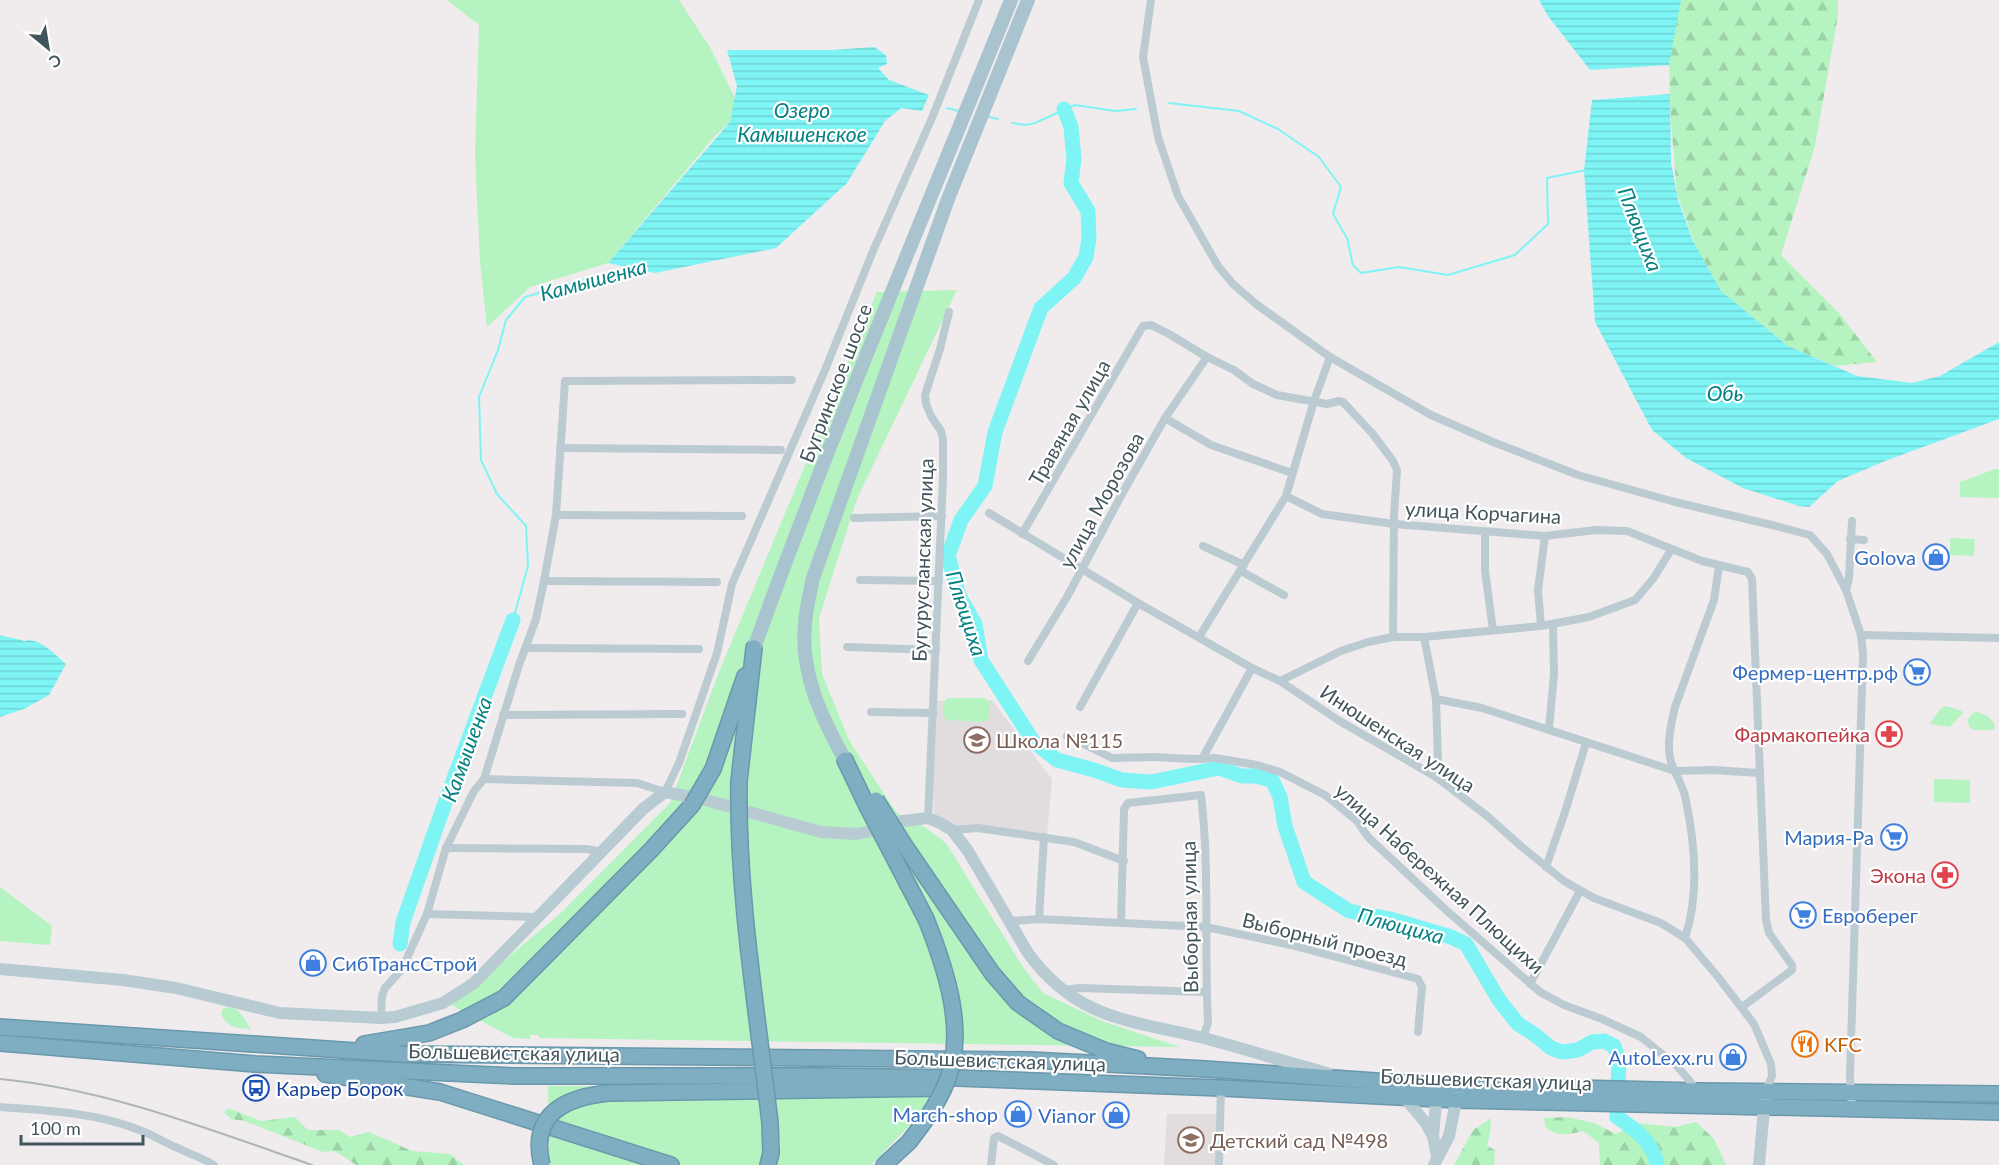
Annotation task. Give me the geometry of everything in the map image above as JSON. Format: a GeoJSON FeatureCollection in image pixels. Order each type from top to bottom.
{"type":"FeatureCollection","features":[{"type":"Feature","properties":{"kind":"highway"},"geometry":{"type":"LineString","coordinates":[[313,1047],[376,1044],[429,1033],[462,1020],[504,998],[651,850],[692,805],[713,769],[754,648]]}},
{"type":"Feature","properties":{"kind":"highway"},"geometry":{"type":"LineString","coordinates":[[754,648],[739,781],[738,829],[770,1124],[771,1153],[768,1165]]}},
{"type":"Feature","properties":{"kind":"highway"},"geometry":{"type":"LineString","coordinates":[[845,760],[896,846],[992,973],[1018,1003],[1058,1031],[1096,1047],[1176,1068]]}},
{"type":"Feature","properties":{"kind":"highway"},"geometry":{"type":"LineString","coordinates":[[884,1165],[909,1142],[930,1114],[945,1086],[954,1051],[953,1007],[944,966],[896,846]]}},
{"type":"Feature","properties":{"kind":"highway","name":"Большевистская улица"},"geometry":{"type":"LineString","coordinates":[[0,1027],[401,1054],[1018,1060],[1346,1078],[1437,1092],[1609,1089],[1698,1091],[1852,1109],[1999,1112]]}},
{"type":"Feature","properties":{"kind":"highway","name":"Большевистская улица"},"geometry":{"type":"LineString","coordinates":[[0,1043],[255,1064],[513,1076],[817,1076],[1087,1083],[1404,1097],[1437,1092]]}},
{"type":"Feature","properties":{"kind":"highway"},"geometry":{"type":"LineString","coordinates":[[281,1065],[343,1078],[440,1092],[671,1165]]}},
{"type":"Feature","properties":{"kind":"highway"},"geometry":{"type":"LineString","coordinates":[[542,1165],[539,1152],[544,1125],[553,1112],[572,1100],[586,1095],[1087,1083]]}},
{"type":"Feature","properties":{"kind":"highway","name":"Большевистская улица"},"geometry":{"type":"LineString","coordinates":[[1458,1093],[1483,1101],[1638,1105],[1851,1092],[1999,1094]]}},
{"type":"Feature","properties":{"kind":"main road","name":"Бугринское шоссе"},"geometry":{"type":"LineString","coordinates":[[754,648],[894,285],[1011,0]]}},
{"type":"Feature","properties":{"kind":"main road"},"geometry":{"type":"LineString","coordinates":[[845,760],[816,704],[806,663],[805,624],[813,578],[971,140],[1028,0]]}},
{"type":"Feature","properties":{"kind":"street"},"geometry":{"type":"LineString","coordinates":[[0,969],[123,980],[176,988],[280,1013],[381,1018],[395,1017],[443,1003],[474,983],[643,809],[665,792],[679,763],[717,653],[732,584],[825,370],[877,241],[932,118],[980,0]]}},
{"type":"Feature","properties":{"kind":"street"},"geometry":{"type":"LineString","coordinates":[[1151,0],[1143,57],[1158,137],[1178,196],[1218,266],[1233,284],[1257,304],[1330,357],[1431,415],[1578,475],[1810,536],[1827,554],[1846,590],[1861,636],[1863,654],[1855,881],[1852,1109]]}},
{"type":"Feature","properties":{"kind":"street","name":"Бугурусланская улица"},"geometry":{"type":"LineString","coordinates":[[928,818],[942,516],[943,440],[941,431],[926,404],[925,394],[949,312]]}},
{"type":"Feature","properties":{"kind":"street","name":"Травяная улица"},"geometry":{"type":"LineString","coordinates":[[1022,534],[1143,326],[1150,325],[1169,334],[1207,357]]}},
{"type":"Feature","properties":{"kind":"street"},"geometry":{"type":"LineString","coordinates":[[1207,357],[1277,395],[1328,404],[1343,402],[1372,433],[1393,461],[1397,470],[1393,637]]}},
{"type":"Feature","properties":{"kind":"street","name":"улица Морозова"},"geometry":{"type":"LineString","coordinates":[[1028,661],[1082,569],[1165,418],[1207,357]]}},
{"type":"Feature","properties":{"kind":"street"},"geometry":{"type":"LineString","coordinates":[[1199,637],[1286,496],[1314,401],[1330,357]]}},
{"type":"Feature","properties":{"kind":"street"},"geometry":{"type":"LineString","coordinates":[[381,1018],[382,996],[385,988],[402,969],[427,914],[446,848],[474,791],[483,779],[536,619],[556,515],[565,381],[792,380]]}},
{"type":"Feature","properties":{"kind":"street"},"geometry":{"type":"LineString","coordinates":[[1165,418],[1211,445],[1292,472]]}},
{"type":"Feature","properties":{"kind":"street"},"geometry":{"type":"LineString","coordinates":[[560,448],[781,450]]}},
{"type":"Feature","properties":{"kind":"street","name":"улица Корчагина"},"geometry":{"type":"LineString","coordinates":[[1286,496],[1322,514],[1394,524],[1545,536],[1596,530],[1627,531],[1671,550],[1719,566],[1748,572],[1752,579],[1760,773]]}},
{"type":"Feature","properties":{"kind":"street","name":"Инюшенская улица"},"geometry":{"type":"LineString","coordinates":[[989,513],[1252,669],[1280,681],[1338,720],[1436,777],[1486,814],[1546,867],[1580,891],[1660,923],[1685,938],[1754,1024],[1771,1064],[1772,1076],[1765,1099]]}},
{"type":"Feature","properties":{"kind":"street"},"geometry":{"type":"LineString","coordinates":[[556,515],[742,516]]}},
{"type":"Feature","properties":{"kind":"street"},"geometry":{"type":"LineString","coordinates":[[854,518],[942,516]]}},
{"type":"Feature","properties":{"kind":"street"},"geometry":{"type":"LineString","coordinates":[[1846,590],[1850,578],[1852,521]]}},
{"type":"Feature","properties":{"kind":"street"},"geometry":{"type":"LineString","coordinates":[[1485,532],[1485,571],[1493,630]]}},
{"type":"Feature","properties":{"kind":"street"},"geometry":{"type":"LineString","coordinates":[[1541,626],[1538,590],[1545,536]]}},
{"type":"Feature","properties":{"kind":"street"},"geometry":{"type":"LineString","coordinates":[[1850,539],[1864,540]]}},
{"type":"Feature","properties":{"kind":"street"},"geometry":{"type":"LineString","coordinates":[[1203,546],[1284,596]]}},
{"type":"Feature","properties":{"kind":"street"},"geometry":{"type":"LineString","coordinates":[[1280,681],[1341,651],[1368,642],[1393,637],[1424,637],[1541,626],[1589,617],[1635,600],[1653,579],[1671,550]]}},
{"type":"Feature","properties":{"kind":"street"},"geometry":{"type":"LineString","coordinates":[[1685,938],[1694,886],[1694,854],[1684,794],[1670,754],[1673,714],[1714,600],[1719,566]]}},
{"type":"Feature","properties":{"kind":"street"},"geometry":{"type":"LineString","coordinates":[[860,580],[939,581]]}},
{"type":"Feature","properties":{"kind":"street"},"geometry":{"type":"LineString","coordinates":[[543,581],[717,582]]}},
{"type":"Feature","properties":{"kind":"street"},"geometry":{"type":"LineString","coordinates":[[1080,707],[1138,603]]}},
{"type":"Feature","properties":{"kind":"street"},"geometry":{"type":"LineString","coordinates":[[1549,729],[1554,674],[1554,624]]}},
{"type":"Feature","properties":{"kind":"street"},"geometry":{"type":"LineString","coordinates":[[1861,636],[1999,638]]}},
{"type":"Feature","properties":{"kind":"street"},"geometry":{"type":"LineString","coordinates":[[1424,637],[1436,699],[1438,762],[1436,777]]}},
{"type":"Feature","properties":{"kind":"street"},"geometry":{"type":"LineString","coordinates":[[847,647],[936,650]]}},
{"type":"Feature","properties":{"kind":"street"},"geometry":{"type":"LineString","coordinates":[[526,648],[699,649]]}},
{"type":"Feature","properties":{"kind":"street"},"geometry":{"type":"LineString","coordinates":[[1202,759],[1252,669]]}},
{"type":"Feature","properties":{"kind":"street"},"geometry":{"type":"LineString","coordinates":[[1436,699],[1482,708],[1675,771],[1713,770],[1760,773],[1766,920],[1769,933],[1792,965],[1792,970],[1742,1007]]}},
{"type":"Feature","properties":{"kind":"street"},"geometry":{"type":"LineString","coordinates":[[871,712],[933,713]]}},
{"type":"Feature","properties":{"kind":"street"},"geometry":{"type":"LineString","coordinates":[[503,715],[682,714]]}},
{"type":"Feature","properties":{"kind":"street","name":"улица Набережная Плющихи"},"geometry":{"type":"LineString","coordinates":[[1066,735],[1112,758],[1215,758],[1257,765],[1280,772],[1325,795],[1345,809],[1368,837],[1446,910],[1540,992],[1564,1005],[1641,1037],[1677,1066],[1698,1091]]}},
{"type":"Feature","properties":{"kind":"street"},"geometry":{"type":"LineString","coordinates":[[1546,867],[1586,743]]}},
{"type":"Feature","properties":{"kind":"street"},"geometry":{"type":"LineString","coordinates":[[483,779],[637,783],[821,832],[857,834],[903,821],[928,818],[952,830],[968,851],[1034,961],[1061,990],[1110,1017],[1203,1038],[1346,1078]]}},
{"type":"Feature","properties":{"kind":"street","name":"Выборная улица"},"geometry":{"type":"LineString","coordinates":[[1124,861],[1124,809],[1128,803],[1201,795],[1205,833],[1208,1023],[1203,1038]]}},
{"type":"Feature","properties":{"kind":"street"},"geometry":{"type":"LineString","coordinates":[[952,830],[978,828],[1074,842],[1124,861],[1121,922]]}},
{"type":"Feature","properties":{"kind":"street"},"geometry":{"type":"LineString","coordinates":[[1039,918],[1044,837]]}},
{"type":"Feature","properties":{"kind":"street"},"geometry":{"type":"LineString","coordinates":[[446,848],[587,849],[602,852]]}},
{"type":"Feature","properties":{"kind":"street"},"geometry":{"type":"LineString","coordinates":[[1530,984],[1580,891]]}},
{"type":"Feature","properties":{"kind":"street"},"geometry":{"type":"LineString","coordinates":[[427,914],[538,917]]}},
{"type":"Feature","properties":{"kind":"street"},"geometry":{"type":"LineString","coordinates":[[1011,921],[1039,918],[1206,927]]}},
{"type":"Feature","properties":{"kind":"street","name":"Выборный проезд"},"geometry":{"type":"LineString","coordinates":[[1206,927],[1291,945],[1418,980],[1422,987],[1418,1032]]}},
{"type":"Feature","properties":{"kind":"street"},"geometry":{"type":"LineString","coordinates":[[1061,990],[1080,988],[1206,992]]}},
{"type":"Feature","properties":{"kind":"street"},"geometry":{"type":"LineString","coordinates":[[1219,1165],[1221,1088]]}},
{"type":"Feature","properties":{"kind":"street"},"geometry":{"type":"LineString","coordinates":[[1435,1161],[1433,1136],[1437,1092]]}},
{"type":"Feature","properties":{"kind":"street"},"geometry":{"type":"LineString","coordinates":[[1435,1161],[1449,1136],[1458,1093]]}},
{"type":"Feature","properties":{"kind":"street"},"geometry":{"type":"LineString","coordinates":[[1404,1097],[1425,1122],[1433,1136]]}},
{"type":"Feature","properties":{"kind":"street"},"geometry":{"type":"LineString","coordinates":[[1759,1165],[1765,1099]]}},
{"type":"Feature","properties":{"kind":"street"},"geometry":{"type":"LineString","coordinates":[[1453,1120],[1462,1111],[1483,1101]]}},
{"type":"Feature","properties":{"kind":"street"},"geometry":{"type":"LineString","coordinates":[[0,1107],[93,1117],[141,1130],[214,1165]]}},
{"type":"Feature","properties":{"kind":"street"},"geometry":{"type":"LineString","coordinates":[[992,1165],[992,1142],[994,1138],[1002,1136],[1032,1155],[1054,1165]]}},
{"type":"Feature","properties":{"kind":"shaded area","name":"Школа №115"},"geometry":{"type":"Polygon","coordinates":[[[992,700],[1052,779],[1047,836],[943,826],[934,817],[929,701],[992,700]]]}},
{"type":"Feature","properties":{"kind":"shaded area","name":"Детский сад №498"},"geometry":{"type":"Polygon","coordinates":[[[1167,1114],[1218,1114],[1215,1165],[1164,1165],[1167,1114]]]}},
{"type":"Feature","properties":{"kind":"green space"},"geometry":{"type":"Polygon","coordinates":[[[447,0],[679,0],[711,49],[735,98],[730,122],[714,137],[608,263],[530,287],[487,327],[480,262],[475,154],[479,25],[447,0]]]}},
{"type":"Feature","properties":{"kind":"green space"},"geometry":{"type":"Polygon","coordinates":[[[1680,0],[1838,0],[1838,16],[1815,146],[1781,255],[1839,313],[1877,362],[1835,366],[1788,346],[1721,291],[1696,247],[1677,194],[1671,122],[1669,65],[1680,0]]]}},
{"type":"Feature","properties":{"kind":"green space"},"geometry":{"type":"Polygon","coordinates":[[[957,290],[857,499],[819,618],[822,674],[849,740],[896,812],[926,828],[946,843],[1023,967],[1043,993],[1102,1021],[1180,1047],[539,1038],[539,1035],[530,1035],[530,1039],[513,1038],[451,1005],[562,912],[670,803],[719,672],[877,292],[957,290]]]}},
{"type":"Feature","properties":{"kind":"green space"},"geometry":{"type":"Polygon","coordinates":[[[1999,469],[1999,498],[1960,497],[1960,482],[1999,469]]]}},
{"type":"Feature","properties":{"kind":"green space"},"geometry":{"type":"Polygon","coordinates":[[[1950,538],[1975,539],[1974,556],[1950,555],[1950,538]]]}},
{"type":"Feature","properties":{"kind":"green space"},"geometry":{"type":"Polygon","coordinates":[[[947,698],[985,698],[990,703],[989,718],[984,722],[946,720],[943,709],[947,698]]]}},
{"type":"Feature","properties":{"kind":"green space"},"geometry":{"type":"Polygon","coordinates":[[[1946,706],[1963,713],[1950,727],[1930,724],[1940,709],[1946,706]]]}},
{"type":"Feature","properties":{"kind":"green space"},"geometry":{"type":"Polygon","coordinates":[[[1977,712],[1989,717],[1995,725],[1994,730],[1970,728],[1967,720],[1977,712]]]}},
{"type":"Feature","properties":{"kind":"green space"},"geometry":{"type":"Polygon","coordinates":[[[1934,779],[1970,780],[1970,803],[1934,802],[1934,779]]]}},
{"type":"Feature","properties":{"kind":"green space"},"geometry":{"type":"Polygon","coordinates":[[[0,887],[52,926],[50,945],[0,941],[0,887]]]}},
{"type":"Feature","properties":{"kind":"green space"},"geometry":{"type":"Polygon","coordinates":[[[227,1007],[236,1009],[251,1029],[230,1025],[221,1014],[227,1007]]]}},
{"type":"Feature","properties":{"kind":"green space"},"geometry":{"type":"Polygon","coordinates":[[[548,1086],[945,1089],[871,1165],[549,1165],[548,1086]]]}},
{"type":"Feature","properties":{"kind":"green space"},"geometry":{"type":"Polygon","coordinates":[[[228,1108],[261,1121],[295,1117],[308,1130],[339,1130],[350,1137],[369,1132],[412,1151],[450,1154],[464,1165],[356,1165],[335,1151],[323,1152],[245,1121],[231,1119],[224,1112],[228,1108]]]}},
{"type":"Feature","properties":{"kind":"green space"},"geometry":{"type":"Polygon","coordinates":[[[1567,1117],[1594,1123],[1616,1134],[1637,1123],[1675,1127],[1696,1122],[1714,1139],[1726,1165],[1600,1165],[1599,1143],[1583,1131],[1563,1134],[1545,1127],[1544,1118],[1567,1117]]]}},
{"type":"Feature","properties":{"kind":"green space"},"geometry":{"type":"Polygon","coordinates":[[[1490,1119],[1491,1128],[1487,1146],[1495,1150],[1494,1165],[1454,1165],[1473,1130],[1490,1119]]]}},
{"type":"Feature","properties":{"kind":"water"},"geometry":{"type":"Polygon","coordinates":[[[1539,0],[1681,0],[1669,65],[1590,70],[1548,16],[1539,0]]]}},
{"type":"Feature","properties":{"kind":"water","name":"Озеро Камышенское"},"geometry":{"type":"Polygon","coordinates":[[[874,47],[886,55],[887,64],[878,68],[889,80],[929,95],[922,111],[901,108],[885,121],[847,183],[776,248],[655,273],[608,263],[730,122],[737,86],[727,50],[832,50],[874,47]]]}},
{"type":"Feature","properties":{"kind":"water","name":"Обь"},"geometry":{"type":"Polygon","coordinates":[[[1670,94],[1671,162],[1678,200],[1693,241],[1721,291],[1788,346],[1857,376],[1912,383],[1940,376],[1999,342],[1999,419],[1838,481],[1809,507],[1799,506],[1743,488],[1686,458],[1652,430],[1595,322],[1584,170],[1592,100],[1670,94]]]}},
{"type":"Feature","properties":{"kind":"water"},"geometry":{"type":"Polygon","coordinates":[[[0,635],[24,641],[35,641],[52,651],[66,664],[49,695],[24,709],[0,717],[0,635]]]}},
{"type":"Feature","properties":{"kind":"waterway","name":"Плющиха"},"geometry":{"type":"LineString","coordinates":[[1169,103],[1239,111],[1278,129],[1319,157],[1341,187],[1333,214],[1347,238],[1353,265],[1361,273],[1399,267],[1448,275],[1515,255],[1548,224],[1547,178],[1586,170]]}},
{"type":"Feature","properties":{"kind":"waterway","name":"Плющиха"},"geometry":{"type":"LineString","coordinates":[[1012,123],[1025,125],[1035,123],[1075,105],[1115,111],[1136,109]]}},
{"type":"Feature","properties":{"kind":"waterway"},"geometry":{"type":"LineString","coordinates":[[947,108],[959,111]]}},
{"type":"Feature","properties":{"kind":"waterway","name":"Плющиха"},"geometry":{"type":"LineString","coordinates":[[1064,109],[1071,127],[1074,159],[1071,183],[1088,211],[1089,238],[1086,257],[1074,278],[1041,308],[995,432],[985,486],[961,520],[948,556],[959,596],[975,624],[981,660],[1033,741],[1057,760],[1122,780],[1151,782],[1219,768],[1242,776],[1272,780],[1280,797],[1285,826],[1304,882],[1349,911],[1390,919],[1451,937],[1466,944],[1499,1000],[1518,1024],[1551,1048],[1562,1052],[1578,1050],[1592,1042],[1604,1041],[1614,1046],[1619,1061],[1617,1117],[1648,1143],[1657,1165]]}},
{"type":"Feature","properties":{"kind":"waterway"},"geometry":{"type":"LineString","coordinates":[[985,116],[998,119]]}},
{"type":"Feature","properties":{"kind":"waterway","name":"Камышенка"},"geometry":{"type":"LineString","coordinates":[[513,620],[528,566],[526,526],[497,494],[481,460],[479,397],[498,350],[506,320],[525,297],[601,275],[635,269]]}},
{"type":"Feature","properties":{"kind":"waterway","name":"Камышенка"},"geometry":{"type":"LineString","coordinates":[[400,944],[403,922],[513,620]]}},
{"type":"Feature","properties":{"kind":"railway"},"geometry":{"type":"LineString","coordinates":[[0,1079],[40,1084],[119,1101],[312,1165]]}},
{"type":"Feature","properties":{"kind":"place","name":"Golova"},"geometry":{"type":"Point","coordinates":[1936,557]}},
{"type":"Feature","properties":{"kind":"place","name":"Фермер-центр.рф"},"geometry":{"type":"Point","coordinates":[1917,672]}},
{"type":"Feature","properties":{"kind":"place","name":"Фармакопейка"},"geometry":{"type":"Point","coordinates":[1889,734]}},
{"type":"Feature","properties":{"kind":"place","name":"Школа №115"},"geometry":{"type":"Point","coordinates":[977,740]}},
{"type":"Feature","properties":{"kind":"place","name":"Мария-Ра"},"geometry":{"type":"Point","coordinates":[1894,837]}},
{"type":"Feature","properties":{"kind":"place","name":"Экона"},"geometry":{"type":"Point","coordinates":[1945,875]}},
{"type":"Feature","properties":{"kind":"place","name":"Евроберег"},"geometry":{"type":"Point","coordinates":[1803,915]}},
{"type":"Feature","properties":{"kind":"place","name":"СибТрансСтрой"},"geometry":{"type":"Point","coordinates":[313,963]}},
{"type":"Feature","properties":{"kind":"place","name":"KFC"},"geometry":{"type":"Point","coordinates":[1805,1044]}},
{"type":"Feature","properties":{"kind":"place","name":"AutoLexx.ru"},"geometry":{"type":"Point","coordinates":[1733,1057]}},
{"type":"Feature","properties":{"kind":"place","name":"Карьер Борок"},"geometry":{"type":"Point","coordinates":[256,1088]}},
{"type":"Feature","properties":{"kind":"place","name":"March-shop"},"geometry":{"type":"Point","coordinates":[1018,1114]}},
{"type":"Feature","properties":{"kind":"place","name":"Vianor"},"geometry":{"type":"Point","coordinates":[1116,1115]}},
{"type":"Feature","properties":{"kind":"place","name":"Детский сад №498"},"geometry":{"type":"Point","coordinates":[1191,1140]}}]}
